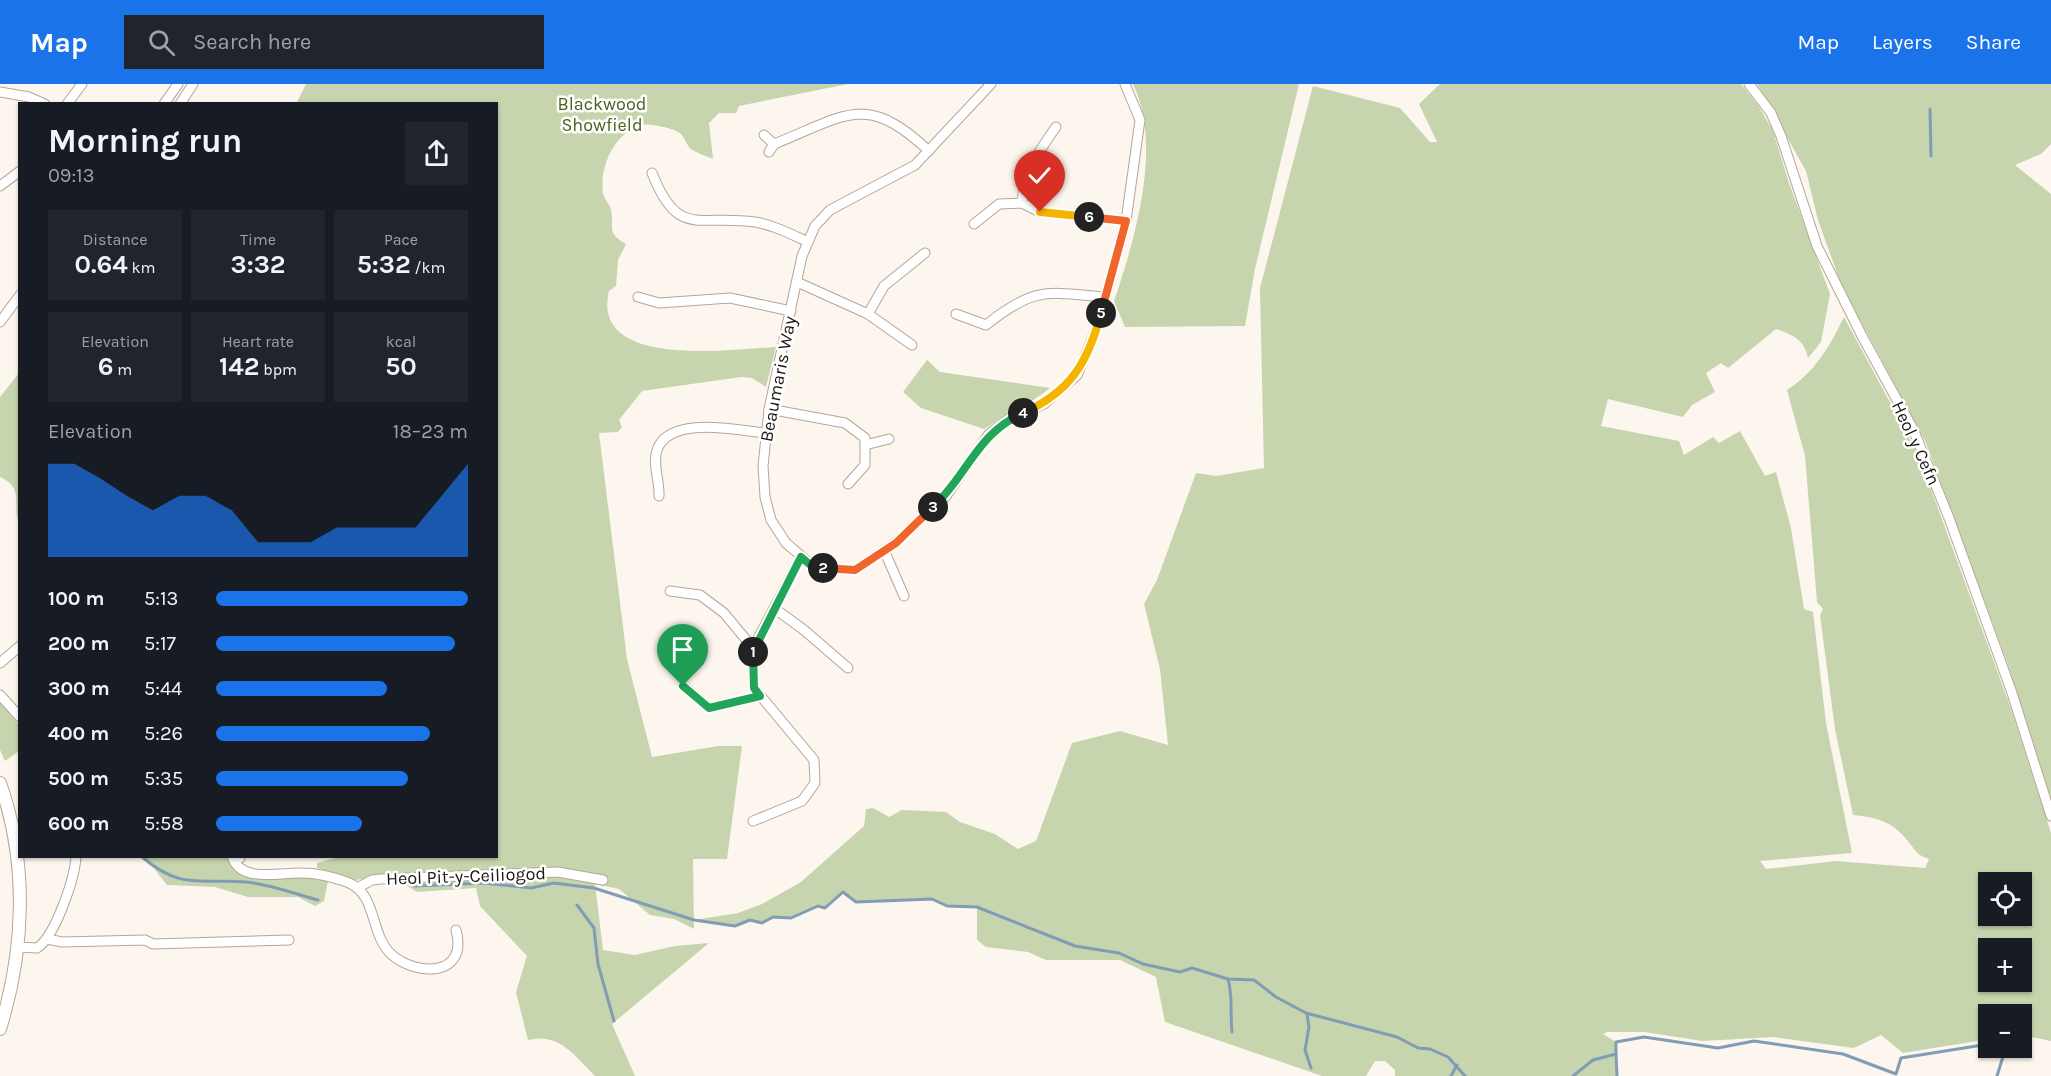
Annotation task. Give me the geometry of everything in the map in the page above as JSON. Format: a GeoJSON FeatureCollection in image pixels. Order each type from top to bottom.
{"type":"FeatureCollection","features":[{"type":"Feature","properties":{"kind":"main road"},"geometry":{"type":"LineString","coordinates":[[0,783],[13,822],[19,869],[21,914],[0,1029]]}},
{"type":"Feature","properties":{"kind":"street"},"geometry":{"type":"LineString","coordinates":[[68,102],[82,84]]}},
{"type":"Feature","properties":{"kind":"street"},"geometry":{"type":"LineString","coordinates":[[165,102],[178,84]]}},
{"type":"Feature","properties":{"kind":"street"},"geometry":{"type":"LineString","coordinates":[[181,102],[193,84]]}},
{"type":"Feature","properties":{"kind":"street","name":"Beaumaris Way"},"geometry":{"type":"LineString","coordinates":[[991,84],[915,165],[830,210],[815,226],[801,256],[769,409],[763,465],[765,497],[771,520],[786,543],[814,568],[855,570],[884,550],[946,496],[989,434],[1009,419],[1044,404],[1077,375],[1098,325],[1105,297]]}},
{"type":"Feature","properties":{"kind":"street"},"geometry":{"type":"LineString","coordinates":[[956,314],[986,325],[1014,302],[1044,292],[1105,297],[1126,221],[1140,120],[1125,84]]}},
{"type":"Feature","properties":{"kind":"street","name":"Heol y Cefn"},"geometry":{"type":"LineString","coordinates":[[1749,84],[1771,113],[1781,136],[1817,246],[1862,336],[1914,431],[1949,518],[2012,693],[2051,816]]}},
{"type":"Feature","properties":{"kind":"street"},"geometry":{"type":"LineString","coordinates":[[0,92],[29,97],[40,102]]}},
{"type":"Feature","properties":{"kind":"street"},"geometry":{"type":"LineString","coordinates":[[764,135],[771,148],[850,114],[863,112],[892,122],[929,151]]}},
{"type":"Feature","properties":{"kind":"street"},"geometry":{"type":"LineString","coordinates":[[1022,203],[1026,175],[1056,127]]}},
{"type":"Feature","properties":{"kind":"street"},"geometry":{"type":"LineString","coordinates":[[1049,136],[1058,142]]}},
{"type":"Feature","properties":{"kind":"street"},"geometry":{"type":"LineString","coordinates":[[0,186],[18,172]]}},
{"type":"Feature","properties":{"kind":"street"},"geometry":{"type":"LineString","coordinates":[[652,173],[654,190],[669,208],[685,218],[755,222],[808,242]]}},
{"type":"Feature","properties":{"kind":"street"},"geometry":{"type":"LineString","coordinates":[[974,224],[999,204],[1022,203],[1040,212],[1126,221]]}},
{"type":"Feature","properties":{"kind":"street"},"geometry":{"type":"LineString","coordinates":[[868,314],[884,286],[925,253]]}},
{"type":"Feature","properties":{"kind":"street"},"geometry":{"type":"LineString","coordinates":[[797,282],[868,314],[912,345]]}},
{"type":"Feature","properties":{"kind":"street"},"geometry":{"type":"LineString","coordinates":[[638,297],[659,303],[730,298],[791,311]]}},
{"type":"Feature","properties":{"kind":"street"},"geometry":{"type":"LineString","coordinates":[[0,322],[18,298]]}},
{"type":"Feature","properties":{"kind":"street"},"geometry":{"type":"LineString","coordinates":[[769,409],[845,423],[865,438],[865,465],[848,484]]}},
{"type":"Feature","properties":{"kind":"street"},"geometry":{"type":"LineString","coordinates":[[659,496],[664,483],[656,469],[657,449],[671,432],[691,428],[765,433]]}},
{"type":"Feature","properties":{"kind":"street"},"geometry":{"type":"LineString","coordinates":[[865,445],[889,439]]}},
{"type":"Feature","properties":{"kind":"street"},"geometry":{"type":"LineString","coordinates":[[884,550],[904,596]]}},
{"type":"Feature","properties":{"kind":"street"},"geometry":{"type":"LineString","coordinates":[[753,821],[802,801],[814,783],[814,760],[754,688],[753,648],[801,557]]}},
{"type":"Feature","properties":{"kind":"street"},"geometry":{"type":"LineString","coordinates":[[670,591],[700,595],[724,613],[753,648]]}},
{"type":"Feature","properties":{"kind":"street"},"geometry":{"type":"LineString","coordinates":[[774,608],[848,668]]}},
{"type":"Feature","properties":{"kind":"street"},"geometry":{"type":"LineString","coordinates":[[0,663],[18,648]]}},
{"type":"Feature","properties":{"kind":"street"},"geometry":{"type":"LineString","coordinates":[[683,686],[709,708],[760,696]]}},
{"type":"Feature","properties":{"kind":"street"},"geometry":{"type":"LineString","coordinates":[[0,695],[18,715]]}},
{"type":"Feature","properties":{"kind":"street"},"geometry":{"type":"LineString","coordinates":[[16,947],[36,948],[47,939],[65,899],[76,858]]}},
{"type":"Feature","properties":{"kind":"street"},"geometry":{"type":"LineString","coordinates":[[237,858],[240,869],[253,874],[317,874],[357,888],[370,905],[376,934],[383,945],[392,955],[410,964],[433,970],[452,962],[458,954],[459,942],[456,930]]}},
{"type":"Feature","properties":{"kind":"street","name":"Heol Pit-y-Ceiliogod"},"geometry":{"type":"LineString","coordinates":[[357,888],[372,880],[381,879],[558,872],[603,880]]}},
{"type":"Feature","properties":{"kind":"street"},"geometry":{"type":"LineString","coordinates":[[47,939],[62,942],[145,940],[153,944],[289,940]]}},
{"type":"Feature","properties":{"kind":"green space","name":"Blackwood Showfield"},"geometry":{"type":"Polygon","coordinates":[[[306,84],[848,84],[739,106],[736,113],[719,113],[709,123],[713,159],[691,149],[678,132],[661,126],[641,125],[631,129],[616,143],[603,173],[603,193],[611,210],[612,230],[619,240],[626,244],[618,260],[616,286],[609,291],[609,316],[621,333],[642,344],[669,349],[699,351],[776,347],[766,387],[752,378],[741,377],[642,391],[619,420],[622,427],[618,432],[599,433],[627,659],[652,757],[718,746],[742,746],[727,859],[693,859],[694,929],[674,919],[650,915],[619,889],[595,884],[603,950],[635,955],[675,946],[709,943],[612,1024],[635,1076],[595,1076],[558,1043],[539,1038],[528,1040],[516,992],[527,956],[480,906],[476,888],[417,892],[391,876],[354,880],[317,868],[317,863],[335,858],[498,858],[498,102],[297,102],[306,84]]]}},
{"type":"Feature","properties":{"kind":"green space"},"geometry":{"type":"Polygon","coordinates":[[[1133,84],[1299,84],[1255,269],[1245,326],[1125,327],[1114,301],[1137,221],[1146,164],[1146,135],[1142,109],[1133,84]]]}},
{"type":"Feature","properties":{"kind":"green space"},"geometry":{"type":"Polygon","coordinates":[[[1440,84],[1741,84],[1758,105],[1773,131],[1789,183],[1830,294],[1821,342],[1808,358],[1801,342],[1788,333],[1776,329],[1728,368],[1721,363],[1706,373],[1715,392],[1692,405],[1683,417],[1608,399],[1601,426],[1679,441],[1684,455],[1713,437],[1719,443],[1740,431],[1765,476],[1776,472],[1791,528],[1804,609],[1813,612],[1826,723],[1852,853],[1760,861],[1766,869],[1836,861],[1925,868],[1929,859],[1918,854],[1899,831],[1886,822],[1853,815],[1835,729],[1820,615],[1823,609],[1817,602],[1805,456],[1787,390],[1806,375],[1821,358],[1844,317],[1919,456],[2011,709],[2051,833],[2051,1041],[2032,1037],[2032,1004],[1978,1004],[1978,1041],[1903,1053],[1881,1035],[1854,1048],[1773,1037],[1703,1041],[1644,1032],[1607,1032],[1603,1034],[1616,1042],[1617,1076],[1395,1076],[1395,1070],[1385,1061],[1375,1061],[1366,1076],[1322,1076],[1165,1022],[1156,977],[1120,960],[1046,960],[1028,952],[986,947],[977,940],[977,907],[947,906],[932,899],[856,902],[843,892],[825,908],[818,906],[791,918],[773,917],[762,923],[750,920],[735,926],[694,920],[738,913],[762,904],[801,882],[864,826],[866,809],[873,808],[889,817],[902,810],[946,812],[960,822],[995,834],[1018,849],[1036,841],[1072,743],[1120,731],[1168,745],[1160,669],[1144,604],[1157,580],[1196,473],[1216,476],[1264,468],[1260,288],[1313,86],[1400,108],[1430,142],[1437,142],[1419,104],[1440,84]]]}},
{"type":"Feature","properties":{"kind":"green space"},"geometry":{"type":"Polygon","coordinates":[[[1757,84],[2051,84],[2051,144],[2041,154],[2015,165],[2051,194],[2051,799],[2007,662],[1926,443],[1841,284],[1818,220],[1806,171],[1757,84]]]}},
{"type":"Feature","properties":{"kind":"green space"},"geometry":{"type":"Polygon","coordinates":[[[927,360],[940,372],[1050,388],[984,429],[921,408],[903,392],[927,360]]]}},
{"type":"Feature","properties":{"kind":"green space"},"geometry":{"type":"Polygon","coordinates":[[[18,374],[18,520],[13,487],[0,477],[0,397],[18,374]]]}},
{"type":"Feature","properties":{"kind":"green space"},"geometry":{"type":"Polygon","coordinates":[[[0,701],[18,724],[18,752],[5,761],[0,750],[0,701]]]}},
{"type":"Feature","properties":{"kind":"green space"},"geometry":{"type":"Polygon","coordinates":[[[142,858],[228,858],[239,873],[255,878],[298,876],[328,881],[324,901],[315,906],[298,897],[248,897],[215,887],[167,885],[149,862],[142,858]]]}},
{"type":"Feature","properties":{"kind":"waterway"},"geometry":{"type":"LineString","coordinates":[[1930,109],[1931,156]]}},
{"type":"Feature","properties":{"kind":"waterway"},"geometry":{"type":"LineString","coordinates":[[144,858],[155,867],[180,879],[255,883],[318,900]]}},
{"type":"Feature","properties":{"kind":"waterway"},"geometry":{"type":"LineString","coordinates":[[414,886],[483,883],[531,888],[554,883],[594,888],[694,920],[735,926],[750,920],[762,923],[773,917],[791,918],[818,906],[825,908],[843,892],[856,902],[932,899],[947,906],[977,907],[1075,946],[1119,953],[1143,964],[1180,972],[1192,968],[1228,979],[1254,980],[1276,997],[1306,1013],[1397,1037],[1418,1048],[1430,1049],[1448,1057],[1465,1076]]}},
{"type":"Feature","properties":{"kind":"waterway"},"geometry":{"type":"LineString","coordinates":[[577,905],[594,928],[598,964],[614,1021]]}},
{"type":"Feature","properties":{"kind":"waterway"},"geometry":{"type":"LineString","coordinates":[[1228,979],[1232,1032]]}},
{"type":"Feature","properties":{"kind":"waterway"},"geometry":{"type":"LineString","coordinates":[[1307,1014],[1309,1027],[1305,1050],[1311,1068]]}},
{"type":"Feature","properties":{"kind":"waterway"},"geometry":{"type":"LineString","coordinates":[[1573,1076],[1593,1060],[1616,1054],[1616,1042],[1644,1037],[1718,1048],[1754,1041],[1843,1054],[1896,1074],[1901,1058],[1978,1046]]}},
{"type":"Feature","properties":{"kind":"waterway"},"geometry":{"type":"LineString","coordinates":[[1616,1054],[1617,1076]]}},
{"type":"Feature","properties":{"kind":"waterway"},"geometry":{"type":"LineString","coordinates":[[1997,1076],[2003,1058]]}},
{"type":"Feature","properties":{"kind":"waterway"},"geometry":{"type":"LineString","coordinates":[[1451,1076],[1457,1065]]}},
{"type":"Feature","properties":{"kind":"route"},"geometry":{"type":"LineString","coordinates":[[683,686],[709,708],[731,705],[760,696],[754,688],[753,648],[801,557],[814,568],[855,570],[896,543],[946,496],[989,434],[1009,419],[1044,404],[1077,375],[1098,325],[1126,221],[1040,212]]}}]}
